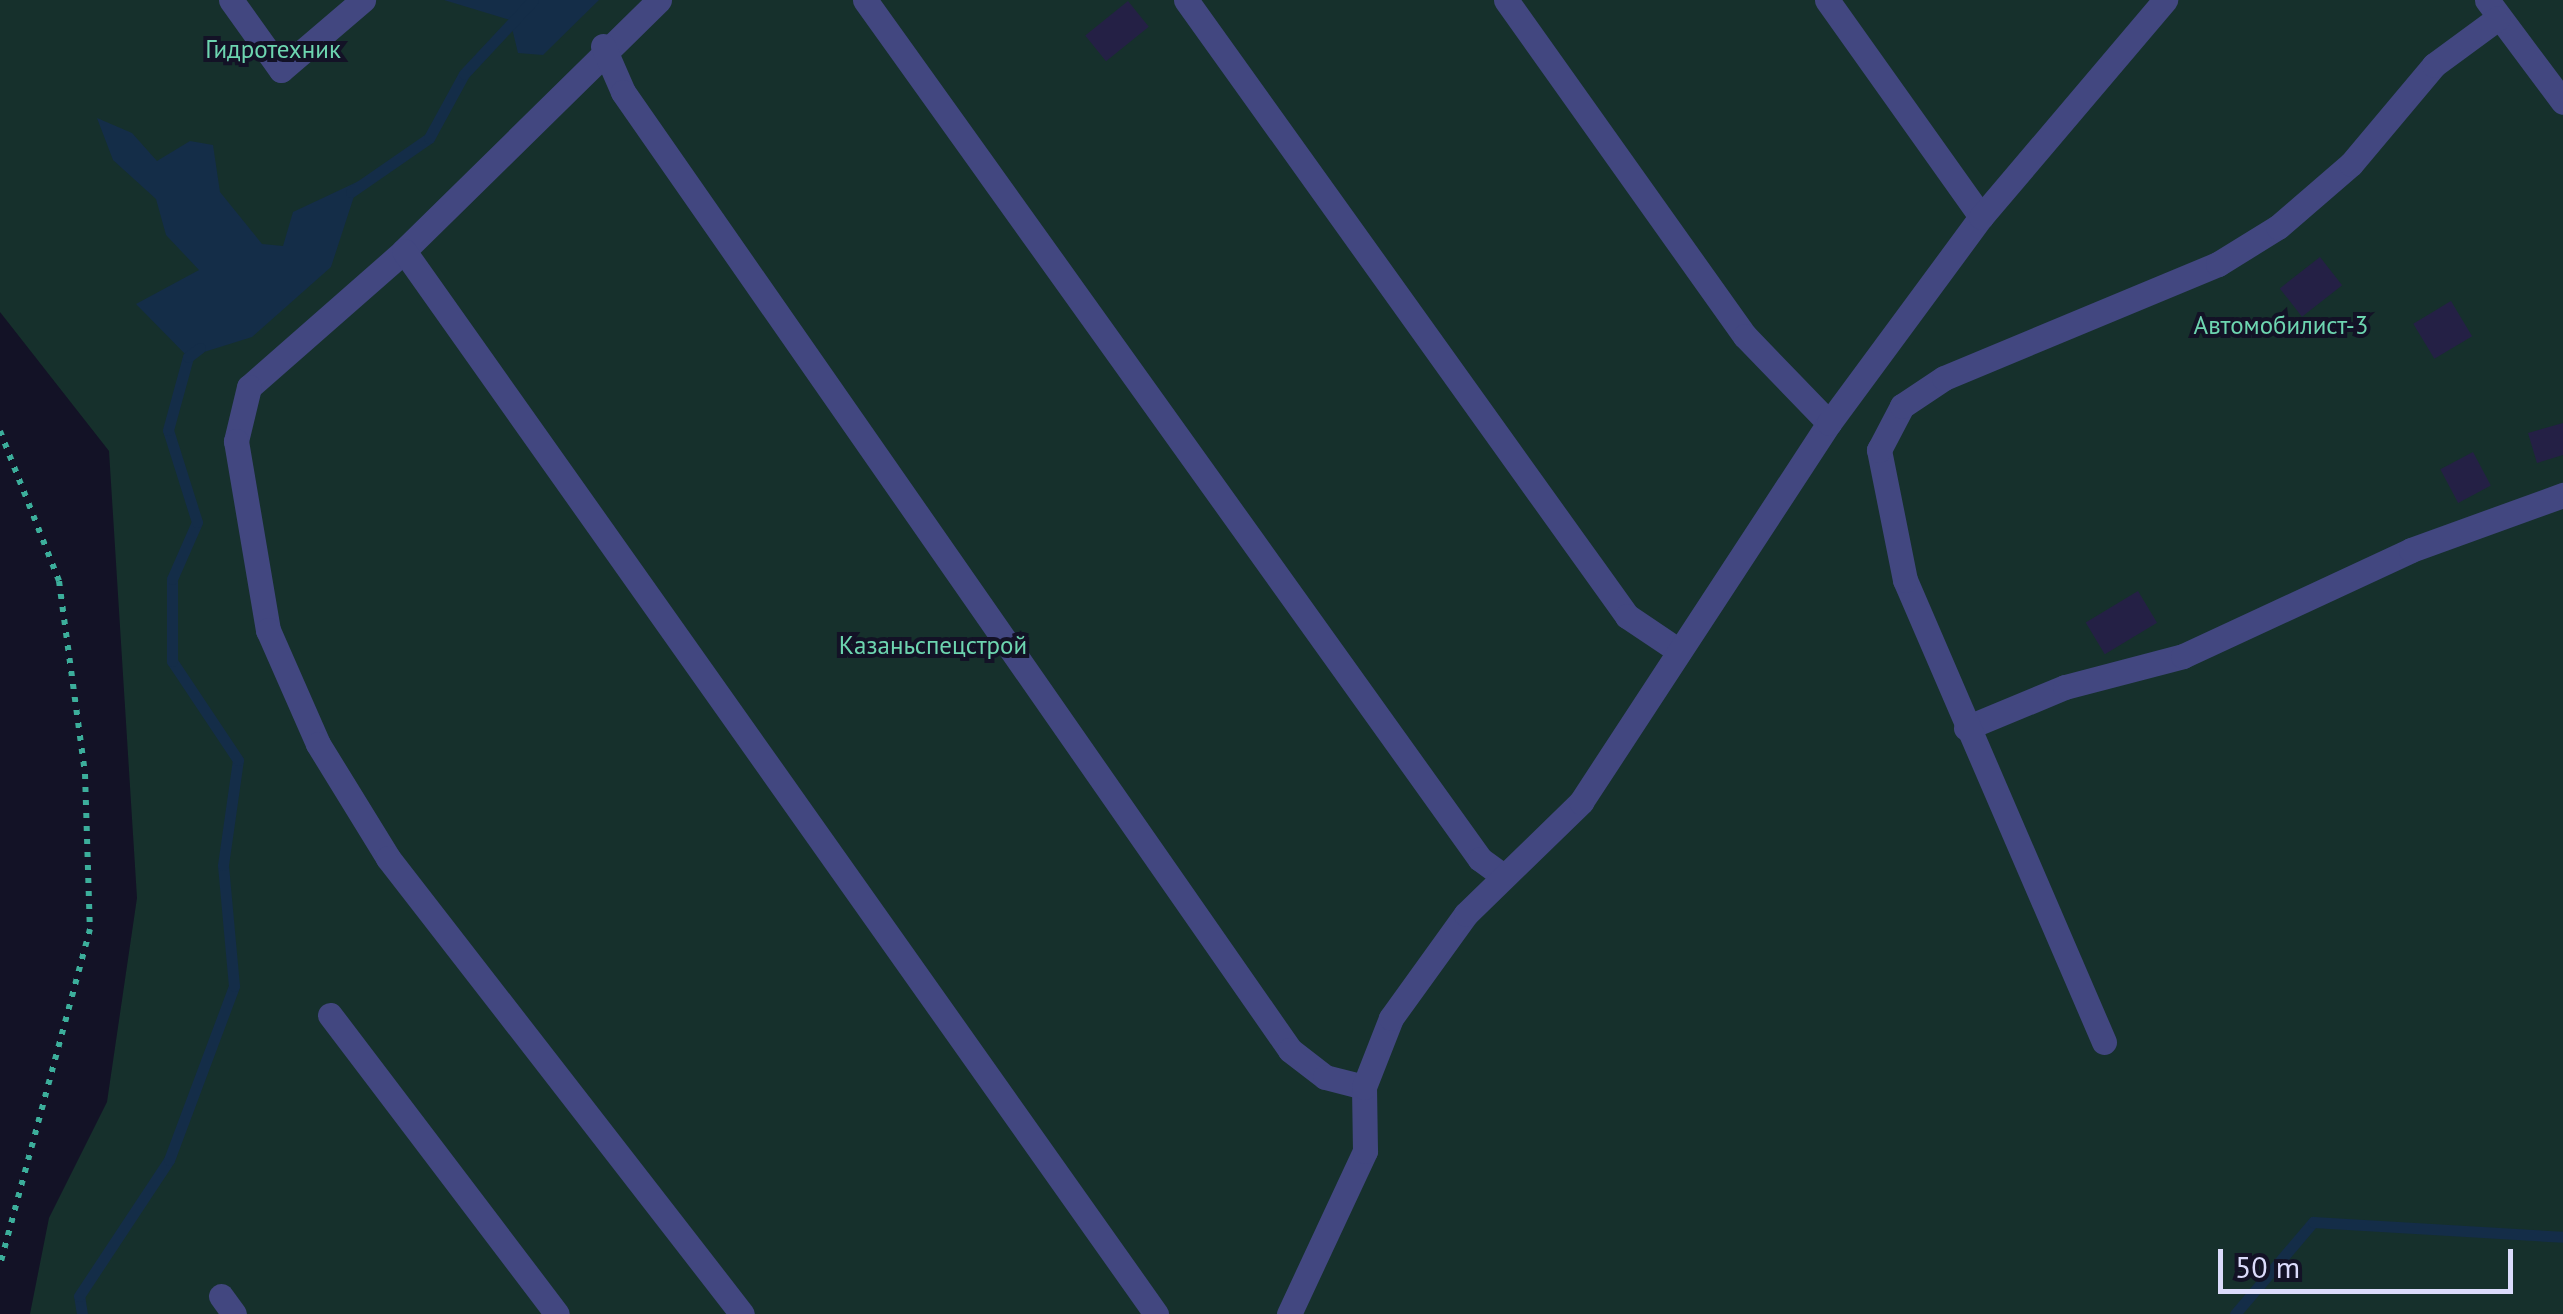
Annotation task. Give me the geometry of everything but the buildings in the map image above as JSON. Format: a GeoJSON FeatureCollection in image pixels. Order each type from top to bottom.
{"type":"FeatureCollection","features":[{"type":"Feature","properties":{"kind":"lane"},"geometry":{"type":"LineString","coordinates":[[231,0],[282,70],[364,0]]}},
{"type":"Feature","properties":{"kind":"lane"},"geometry":{"type":"LineString","coordinates":[[659,0],[603,46],[404,251],[249,387],[238,408],[268,630],[318,744],[388,858],[742,1314]]}},
{"type":"Feature","properties":{"kind":"lane"},"geometry":{"type":"LineString","coordinates":[[865,0],[1480,859],[1503,876]]}},
{"type":"Feature","properties":{"kind":"lane"},"geometry":{"type":"LineString","coordinates":[[1186,0],[1627,616],[1679,651]]}},
{"type":"Feature","properties":{"kind":"lane"},"geometry":{"type":"LineString","coordinates":[[1506,0],[1745,336],[1828,423]]}},
{"type":"Feature","properties":{"kind":"lane"},"geometry":{"type":"LineString","coordinates":[[1827,0],[1981,217]]}},
{"type":"Feature","properties":{"kind":"lane"},"geometry":{"type":"LineString","coordinates":[[1289,1314],[1365,1151],[1364,1087],[1391,1018],[1503,876],[1581,802],[1828,423],[1981,217],[2156,4]]}},
{"type":"Feature","properties":{"kind":"lane"},"geometry":{"type":"LineString","coordinates":[[2104,1042],[1966,728],[1898,543],[1879,450],[1902,406],[1944,378],[2218,264],[2278,227],[2350,164],[2434,65],[2493,9],[2563,102]]}},
{"type":"Feature","properties":{"kind":"lane"},"geometry":{"type":"LineString","coordinates":[[603,46],[623,92],[1290,1050],[1325,1077],[1364,1087]]}},
{"type":"Feature","properties":{"kind":"lane"},"geometry":{"type":"LineString","coordinates":[[404,251],[1156,1314]]}},
{"type":"Feature","properties":{"kind":"lane"},"geometry":{"type":"LineString","coordinates":[[1966,728],[2182,656],[2410,550],[2563,494]]}},
{"type":"Feature","properties":{"kind":"lane"},"geometry":{"type":"LineString","coordinates":[[330,1015],[557,1314]]}},
{"type":"Feature","properties":{"kind":"path"},"geometry":{"type":"LineString","coordinates":[[0,431],[59,581],[85,774],[90,929],[0,1264]]}},
{"type":"Feature","properties":{"kind":"green space"},"geometry":{"type":"Polygon","coordinates":[[[0,0],[2563,0],[2563,1314],[30,1314],[49,1218],[107,1102],[137,898],[109,451],[0,312],[0,0]]]}},
{"type":"Feature","properties":{"kind":"water"},"geometry":{"type":"Polygon","coordinates":[[[444,0],[599,0],[543,55],[518,53],[510,20],[444,0]]]}},
{"type":"Feature","properties":{"kind":"water"},"geometry":{"type":"Polygon","coordinates":[[[97,118],[132,133],[157,161],[190,141],[213,145],[220,192],[262,244],[283,246],[293,212],[359,181],[331,267],[252,337],[188,357],[136,304],[199,270],[166,235],[156,199],[113,160],[97,118]]]}},
{"type":"Feature","properties":{"kind":"waterway"},"geometry":{"type":"LineString","coordinates":[[351,192],[429,138],[464,74],[533,0]]}},
{"type":"Feature","properties":{"kind":"waterway"},"geometry":{"type":"LineString","coordinates":[[82,1314],[79,1296],[169,1160],[234,986],[223,865],[238,760],[172,661],[172,579],[197,522],[168,430],[188,357],[200,348]]}},
{"type":"Feature","properties":{"kind":"waterway"},"geometry":{"type":"LineString","coordinates":[[2235,1314],[2313,1222],[2563,1237]]}},
{"type":"Feature","properties":{"kind":"park label","name":"Гидротехник"},"geometry":{"type":"Point","coordinates":[273,49]}},
{"type":"Feature","properties":{"kind":"park label","name":"Автомобилист-3"},"geometry":{"type":"Point","coordinates":[2281,325]}},
{"type":"Feature","properties":{"kind":"park label","name":"Казаньспецстрой"},"geometry":{"type":"Point","coordinates":[933,645]}}]}
